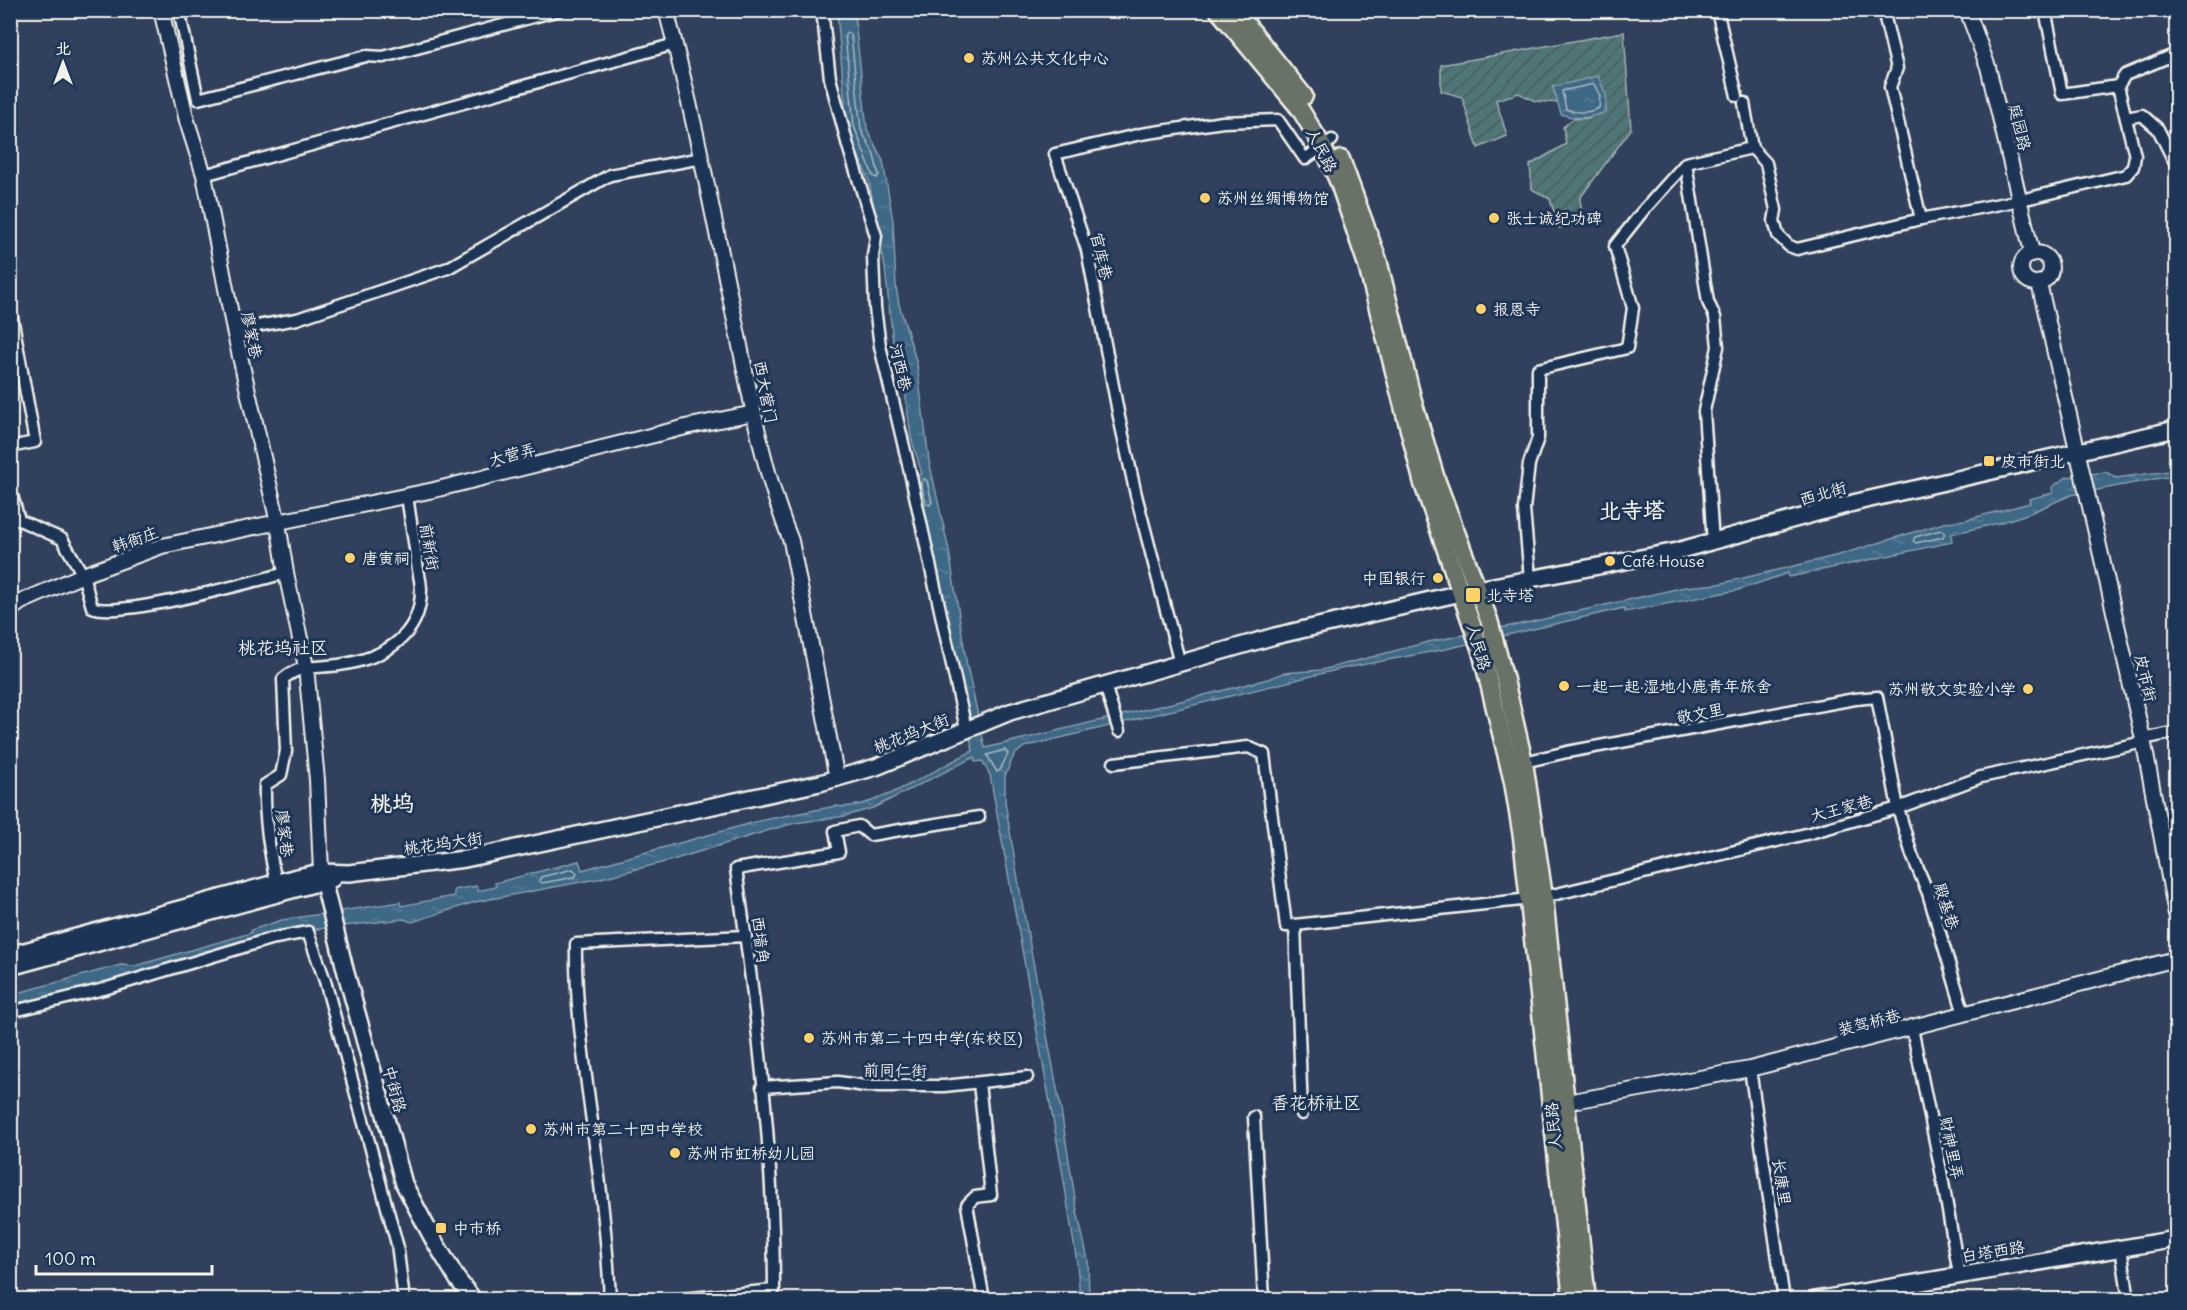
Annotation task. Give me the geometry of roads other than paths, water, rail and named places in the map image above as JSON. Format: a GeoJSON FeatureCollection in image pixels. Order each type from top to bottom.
{"type":"FeatureCollection","features":[{"type":"Feature","properties":{"kind":"main road","name":"人民路"},"geometry":{"type":"LineString","coordinates":[[1218,10],[1327,143]]}},
{"type":"Feature","properties":{"kind":"main road","name":"人民路"},"geometry":{"type":"LineString","coordinates":[[1235,10],[1294,83],[1327,143],[1366,262],[1423,484],[1470,591],[1524,762],[1572,1299]]}},
{"type":"Feature","properties":{"kind":"main road","name":"西北街"},"geometry":{"type":"LineString","coordinates":[[1470,591],[1713,543],[1857,502],[2076,450],[2176,429]]}},
{"type":"Feature","properties":{"kind":"main road","name":"桃花坞大街"},"geometry":{"type":"LineString","coordinates":[[10,955],[276,882],[487,855],[837,779],[882,764],[1032,705],[1275,636],[1470,591]]}},
{"type":"Feature","properties":{"kind":"main road","name":"人民路"},"geometry":{"type":"LineString","coordinates":[[1488,649],[1537,898],[1567,1102],[1587,1299]]}},
{"type":"Feature","properties":{"kind":"main road","name":"桃花坞大街"},"geometry":{"type":"LineString","coordinates":[[10,967],[322,877]]}},
{"type":"Feature","properties":{"kind":"main road","name":"中街路"},"geometry":{"type":"LineString","coordinates":[[322,877],[390,1140],[404,1184],[433,1239],[458,1280],[474,1299]]}},
{"type":"Feature","properties":{"kind":"main road","name":"白塔西路"},"geometry":{"type":"LineString","coordinates":[[1815,1299],[1888,1293],[1959,1274],[2176,1239]]}},
{"type":"Feature","properties":{"kind":"street","name":"廖家巷"},"geometry":{"type":"LineString","coordinates":[[161,10],[187,121],[204,174],[234,330],[278,523],[285,573],[306,667],[317,780],[322,877]]}},
{"type":"Feature","properties":{"kind":"street"},"geometry":{"type":"LineString","coordinates":[[179,10],[198,99],[366,56],[382,57],[559,10]]}},
{"type":"Feature","properties":{"kind":"street","name":"西大营门"},"geometry":{"type":"LineString","coordinates":[[666,10],[702,158],[761,451],[779,513],[791,542],[837,779]]}},
{"type":"Feature","properties":{"kind":"street","name":"河西巷"},"geometry":{"type":"LineString","coordinates":[[822,10],[830,78],[876,236],[873,256],[875,308],[880,346],[972,727]]}},
{"type":"Feature","properties":{"kind":"street"},"geometry":{"type":"LineString","coordinates":[[1717,10],[1752,148],[1766,163],[1776,210],[1774,221],[1778,234],[1789,246],[1797,249],[1921,219],[2021,200],[2126,175],[2135,162],[2118,86],[2125,75],[2176,54]]}},
{"type":"Feature","properties":{"kind":"street"},"geometry":{"type":"LineString","coordinates":[[1883,10],[1897,68],[1890,87],[1921,219]]}},
{"type":"Feature","properties":{"kind":"street","name":"庭园路"},"geometry":{"type":"LineString","coordinates":[[1967,10],[1988,67],[2032,253]]}},
{"type":"Feature","properties":{"kind":"street"},"geometry":{"type":"LineString","coordinates":[[2044,10],[2062,94],[2118,86]]}},
{"type":"Feature","properties":{"kind":"street"},"geometry":{"type":"LineString","coordinates":[[204,174],[675,44]]}},
{"type":"Feature","properties":{"kind":"street"},"geometry":{"type":"LineString","coordinates":[[2126,118],[2142,115],[2158,129],[2176,165]]}},
{"type":"Feature","properties":{"kind":"street","name":"官库巷"},"geometry":{"type":"LineString","coordinates":[[1180,664],[1134,484],[1087,250],[1055,154],[1141,134],[1222,122],[1278,120],[1305,159],[1327,143]]}},
{"type":"Feature","properties":{"kind":"street"},"geometry":{"type":"LineString","coordinates":[[1530,579],[1524,509],[1529,464],[1538,438],[1538,369],[1627,348],[1633,309],[1615,246],[1686,163],[1752,148]]}},
{"type":"Feature","properties":{"kind":"street"},"geometry":{"type":"LineString","coordinates":[[234,330],[297,319],[448,268],[610,175],[702,158]]}},
{"type":"Feature","properties":{"kind":"street"},"geometry":{"type":"LineString","coordinates":[[1686,163],[1708,302],[1715,317],[1718,347],[1704,411],[1713,543]]}},
{"type":"Feature","properties":{"kind":"street"},"geometry":{"type":"LineString","coordinates":[[2032,253],[2044,255],[2051,265],[2049,276],[2039,283],[2028,281],[2021,272],[2023,260],[2032,253]]}},
{"type":"Feature","properties":{"kind":"street"},"geometry":{"type":"LineString","coordinates":[[2039,283],[2076,450]]}},
{"type":"Feature","properties":{"kind":"street"},"geometry":{"type":"LineString","coordinates":[[10,306],[35,442],[10,447]]}},
{"type":"Feature","properties":{"kind":"street","name":"大营弄"},"geometry":{"type":"LineString","coordinates":[[278,523],[434,490],[690,426],[754,413]]}},
{"type":"Feature","properties":{"kind":"street","name":"皮市街"},"geometry":{"type":"LineString","coordinates":[[2076,450],[2089,497],[2144,740],[2176,914]]}},
{"type":"Feature","properties":{"kind":"street"},"geometry":{"type":"LineString","coordinates":[[10,488],[19,520],[62,539],[83,575],[92,607],[105,610],[167,601],[285,573]]}},
{"type":"Feature","properties":{"kind":"street","name":"前新街"},"geometry":{"type":"LineString","coordinates":[[306,667],[338,665],[367,659],[398,644],[408,633],[418,611],[421,590],[406,495]]}},
{"type":"Feature","properties":{"kind":"street","name":"韩衙庄"},"geometry":{"type":"LineString","coordinates":[[10,610],[21,602],[83,575],[162,546],[278,523]]}},
{"type":"Feature","properties":{"kind":"street","name":"廖家巷"},"geometry":{"type":"LineString","coordinates":[[276,882],[268,849],[264,813],[265,784],[281,775],[286,751],[282,679],[290,672],[306,667]]}},
{"type":"Feature","properties":{"kind":"street"},"geometry":{"type":"LineString","coordinates":[[1105,685],[1119,731]]}},
{"type":"Feature","properties":{"kind":"street","name":"敬文里"},"geometry":{"type":"LineString","coordinates":[[1524,762],[1567,752],[1855,699],[1877,697],[1898,808]]}},
{"type":"Feature","properties":{"kind":"street","name":"大王家巷"},"geometry":{"type":"LineString","coordinates":[[1294,925],[1537,898],[1810,833],[1898,808],[1981,777],[2176,732]]}},
{"type":"Feature","properties":{"kind":"street"},"geometry":{"type":"LineString","coordinates":[[1114,763],[1248,747],[1264,754],[1286,926],[1294,925],[1302,1114]]}},
{"type":"Feature","properties":{"kind":"street","name":"殿基巷"},"geometry":{"type":"LineString","coordinates":[[1898,808],[1912,855],[1928,893],[1964,1014]]}},
{"type":"Feature","properties":{"kind":"street","name":"西墙角"},"geometry":{"type":"LineString","coordinates":[[671,1299],[774,1290],[774,1223],[762,1088],[746,936],[736,869],[838,852],[835,831],[859,826],[870,836],[979,817]]}},
{"type":"Feature","properties":{"kind":"street"},"geometry":{"type":"LineString","coordinates":[[10,1012],[104,989],[270,939],[308,932],[325,981],[392,1225],[404,1299]]}},
{"type":"Feature","properties":{"kind":"street"},"geometry":{"type":"LineString","coordinates":[[610,1299],[607,1242],[579,1022],[576,944],[746,936]]}},
{"type":"Feature","properties":{"kind":"street","name":"装驾桥巷"},"geometry":{"type":"LineString","coordinates":[[1567,1102],[1750,1069],[2176,959]]}},
{"type":"Feature","properties":{"kind":"street","name":"财神里弄"},"geometry":{"type":"LineString","coordinates":[[1912,1028],[1959,1274]]}},
{"type":"Feature","properties":{"kind":"street","name":"长康里"},"geometry":{"type":"LineString","coordinates":[[1750,1069],[1784,1299]]}},
{"type":"Feature","properties":{"kind":"street","name":"前同仁街"},"geometry":{"type":"LineString","coordinates":[[762,1088],[838,1082],[865,1086],[925,1086],[1027,1077]]}},
{"type":"Feature","properties":{"kind":"street"},"geometry":{"type":"LineString","coordinates":[[979,1083],[991,1195],[975,1197],[967,1205],[984,1299]]}},
{"type":"Feature","properties":{"kind":"street"},"geometry":{"type":"LineString","coordinates":[[1254,1117],[1264,1299]]}},
{"type":"Feature","properties":{"kind":"street"},"geometry":{"type":"LineString","coordinates":[[2121,1248],[2129,1299]]}},
{"type":"Feature","properties":{"kind":"water"},"geometry":{"type":"Polygon","coordinates":[[[837,11],[854,11],[867,129],[883,161],[893,221],[896,287],[917,364],[929,461],[949,551],[967,666],[985,748],[1189,699],[1283,673],[1322,670],[1428,642],[1531,622],[1685,587],[1719,584],[1839,555],[1947,522],[1965,520],[2030,503],[2029,499],[2053,493],[2052,487],[2067,477],[2106,472],[2116,478],[2176,470],[2176,477],[2171,476],[2071,495],[2030,513],[1951,534],[1952,542],[1789,577],[1788,573],[1738,590],[1625,612],[1624,608],[1446,649],[1340,669],[1024,747],[1014,755],[1005,776],[1005,802],[1060,1104],[1077,1211],[1088,1260],[1089,1299],[1080,1299],[1077,1263],[1061,1163],[990,775],[982,761],[975,762],[974,757],[873,808],[845,816],[795,823],[669,861],[597,879],[475,902],[412,922],[403,919],[301,931],[104,987],[11,1010],[10,995],[121,965],[135,966],[251,933],[251,930],[282,920],[400,902],[401,906],[454,896],[454,890],[476,886],[478,891],[496,887],[495,883],[579,861],[582,870],[759,821],[867,802],[905,787],[973,751],[950,650],[934,554],[913,476],[922,474],[911,437],[900,350],[894,351],[885,268],[869,181],[850,136],[846,117],[837,11]]]}},
{"type":"Feature","properties":{"kind":"water"},"geometry":{"type":"Polygon","coordinates":[[[1598,76],[1606,95],[1606,112],[1584,118],[1561,114],[1553,87],[1598,76]]]}},
{"type":"Feature","properties":{"kind":"place","name":"苏州公共文化中心"},"geometry":{"type":"Point","coordinates":[969,58]}},
{"type":"Feature","properties":{"kind":"place","name":"苏州丝绸博物馆"},"geometry":{"type":"Point","coordinates":[1205,198]}},
{"type":"Feature","properties":{"kind":"place","name":"张士诚纪功碑"},"geometry":{"type":"Point","coordinates":[1494,218]}},
{"type":"Feature","properties":{"kind":"place","name":"报恩寺"},"geometry":{"type":"Point","coordinates":[1481,309]}},
{"type":"Feature","properties":{"kind":"place","name":"皮市街北"},"geometry":{"type":"Point","coordinates":[1989,461]}},
{"type":"Feature","properties":{"kind":"place","name":"唐寅祠"},"geometry":{"type":"Point","coordinates":[350,558]}},
{"type":"Feature","properties":{"kind":"place","name":"Café House"},"geometry":{"type":"Point","coordinates":[1610,561]}},
{"type":"Feature","properties":{"kind":"place","name":"中国银行"},"geometry":{"type":"Point","coordinates":[1438,578]}},
{"type":"Feature","properties":{"kind":"place","name":"北寺塔"},"geometry":{"type":"Point","coordinates":[1473,595]}},
{"type":"Feature","properties":{"kind":"place","name":"一起一起·湿地小鹿青年旅舍"},"geometry":{"type":"Point","coordinates":[1564,686]}},
{"type":"Feature","properties":{"kind":"place","name":"苏州敬文实验小学"},"geometry":{"type":"Point","coordinates":[2028,689]}},
{"type":"Feature","properties":{"kind":"place","name":"苏州市第二十四中学(东校区)"},"geometry":{"type":"Point","coordinates":[809,1038]}},
{"type":"Feature","properties":{"kind":"place","name":"苏州市第二十四中学校"},"geometry":{"type":"Point","coordinates":[531,1129]}},
{"type":"Feature","properties":{"kind":"place","name":"苏州市虹桥幼儿园"},"geometry":{"type":"Point","coordinates":[675,1153]}},
{"type":"Feature","properties":{"kind":"place","name":"中市桥"},"geometry":{"type":"Point","coordinates":[441,1228]}},
{"type":"Feature","properties":{"kind":"district","name":"北寺塔"},"geometry":{"type":"Point","coordinates":[1632,510]}},
{"type":"Feature","properties":{"kind":"district","name":"桃花坞社区"},"geometry":{"type":"Point","coordinates":[283,647]}},
{"type":"Feature","properties":{"kind":"district","name":"桃坞"},"geometry":{"type":"Point","coordinates":[392,803]}},
{"type":"Feature","properties":{"kind":"district","name":"香花桥社区"},"geometry":{"type":"Point","coordinates":[1316,1102]}}]}
